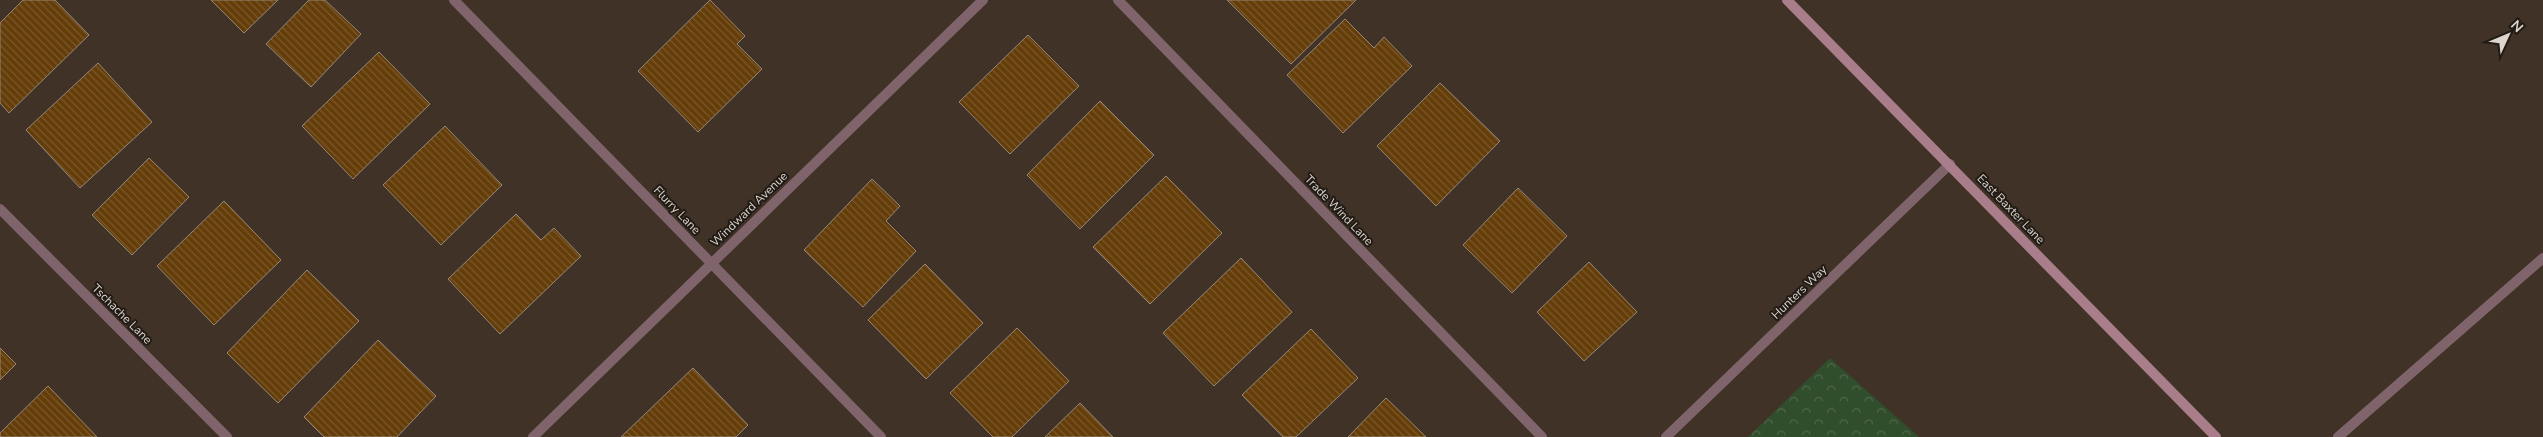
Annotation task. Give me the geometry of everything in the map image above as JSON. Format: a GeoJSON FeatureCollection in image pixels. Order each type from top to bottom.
{"type":"FeatureCollection","features":[{"type":"Feature","properties":{"kind":"main road","name":"East Baxter Lane"},"geometry":{"type":"LineString","coordinates":[[1787,0],[2216,437]]}},
{"type":"Feature","properties":{"kind":"street","name":"Flurry Lane"},"geometry":{"type":"LineString","coordinates":[[454,0],[881,437]]}},
{"type":"Feature","properties":{"kind":"street","name":"Windward Avenue"},"geometry":{"type":"LineString","coordinates":[[533,437],[983,0]]}},
{"type":"Feature","properties":{"kind":"street","name":"Trade Wind Lane"},"geometry":{"type":"LineString","coordinates":[[1118,0],[1542,437]]}},
{"type":"Feature","properties":{"kind":"street","name":"Hunters Way"},"geometry":{"type":"LineString","coordinates":[[1666,437],[1950,164]]}},
{"type":"Feature","properties":{"kind":"street","name":"Tschache Lane"},"geometry":{"type":"LineString","coordinates":[[0,209],[227,437]]}},
{"type":"Feature","properties":{"kind":"street"},"geometry":{"type":"LineString","coordinates":[[2338,437],[2543,258]]}},
{"type":"Feature","properties":{"kind":"green space"},"geometry":{"type":"Polygon","coordinates":[[[1830,358],[1919,437],[1748,437],[1830,358]]]}},
{"type":"Feature","properties":{"kind":"building"},"geometry":{"type":"Polygon","coordinates":[[[23,0],[55,0],[89,35],[9,113],[0,103],[0,23],[23,0]]]}},
{"type":"Feature","properties":{"kind":"building"},"geometry":{"type":"Polygon","coordinates":[[[211,0],[278,0],[244,33],[211,0]]]}},
{"type":"Feature","properties":{"kind":"building"},"geometry":{"type":"Polygon","coordinates":[[[309,0],[325,0],[361,34],[311,87],[266,44],[309,0]]]}},
{"type":"Feature","properties":{"kind":"building"},"geometry":{"type":"Polygon","coordinates":[[[710,0],[745,36],[737,44],[762,69],[698,132],[638,71],[710,0]]]}},
{"type":"Feature","properties":{"kind":"building"},"geometry":{"type":"Polygon","coordinates":[[[1227,0],[1356,0],[1291,64],[1227,0]]]}},
{"type":"Feature","properties":{"kind":"building"},"geometry":{"type":"Polygon","coordinates":[[[1345,19],[1374,48],[1384,37],[1412,66],[1343,133],[1287,75],[1345,19]]]}},
{"type":"Feature","properties":{"kind":"building"},"geometry":{"type":"Polygon","coordinates":[[[1028,35],[1079,86],[1010,154],[959,102],[1028,35]]]}},
{"type":"Feature","properties":{"kind":"building"},"geometry":{"type":"Polygon","coordinates":[[[379,52],[430,104],[353,179],[302,126],[379,52]]]}},
{"type":"Feature","properties":{"kind":"building"},"geometry":{"type":"Polygon","coordinates":[[[98,63],[152,122],[80,188],[26,130],[98,63]]]}},
{"type":"Feature","properties":{"kind":"building"},"geometry":{"type":"Polygon","coordinates":[[[1440,83],[1500,141],[1436,206],[1377,146],[1440,83]]]}},
{"type":"Feature","properties":{"kind":"building"},"geometry":{"type":"Polygon","coordinates":[[[1100,101],[1154,155],[1080,229],[1027,175],[1100,101]]]}},
{"type":"Feature","properties":{"kind":"building"},"geometry":{"type":"Polygon","coordinates":[[[445,126],[502,185],[441,245],[383,185],[445,126]]]}},
{"type":"Feature","properties":{"kind":"building"},"geometry":{"type":"Polygon","coordinates":[[[149,158],[189,197],[132,255],[92,215],[149,158]]]}},
{"type":"Feature","properties":{"kind":"building"},"geometry":{"type":"Polygon","coordinates":[[[1166,176],[1222,233],[1150,304],[1093,247],[1166,176]]]}},
{"type":"Feature","properties":{"kind":"building"},"geometry":{"type":"Polygon","coordinates":[[[872,179],[900,206],[886,221],[916,251],[863,307],[804,250],[872,179]]]}},
{"type":"Feature","properties":{"kind":"building"},"geometry":{"type":"Polygon","coordinates":[[[1518,188],[1567,236],[1512,293],[1463,245],[1518,188]]]}},
{"type":"Feature","properties":{"kind":"building"},"geometry":{"type":"Polygon","coordinates":[[[224,201],[281,260],[214,325],[157,266],[224,201]]]}},
{"type":"Feature","properties":{"kind":"building"},"geometry":{"type":"Polygon","coordinates":[[[516,214],[541,240],[554,228],[581,256],[500,334],[448,279],[516,214]]]}},
{"type":"Feature","properties":{"kind":"building"},"geometry":{"type":"Polygon","coordinates":[[[1241,258],[1292,312],[1214,386],[1163,333],[1241,258]]]}},
{"type":"Feature","properties":{"kind":"building"},"geometry":{"type":"Polygon","coordinates":[[[1589,262],[1637,312],[1584,361],[1537,312],[1589,262]]]}},
{"type":"Feature","properties":{"kind":"building"},"geometry":{"type":"Polygon","coordinates":[[[925,264],[983,323],[926,379],[868,320],[925,264]]]}},
{"type":"Feature","properties":{"kind":"building"},"geometry":{"type":"Polygon","coordinates":[[[307,270],[359,321],[278,403],[227,353],[307,270]]]}},
{"type":"Feature","properties":{"kind":"building"},"geometry":{"type":"Polygon","coordinates":[[[1017,328],[1069,381],[1012,437],[993,437],[950,393],[1017,328]]]}},
{"type":"Feature","properties":{"kind":"building"},"geometry":{"type":"Polygon","coordinates":[[[1311,329],[1358,378],[1296,437],[1283,437],[1242,395],[1311,329]]]}},
{"type":"Feature","properties":{"kind":"building"},"geometry":{"type":"Polygon","coordinates":[[[378,340],[436,396],[397,437],[324,437],[304,417],[378,340]]]}},
{"type":"Feature","properties":{"kind":"building"},"geometry":{"type":"Polygon","coordinates":[[[0,348],[16,364],[0,380],[0,348]]]}},
{"type":"Feature","properties":{"kind":"building"},"geometry":{"type":"Polygon","coordinates":[[[693,368],[748,425],[736,437],[621,437],[693,368]]]}},
{"type":"Feature","properties":{"kind":"building"},"geometry":{"type":"Polygon","coordinates":[[[48,386],[97,437],[0,437],[0,433],[48,386]]]}},
{"type":"Feature","properties":{"kind":"building"},"geometry":{"type":"Polygon","coordinates":[[[1386,398],[1426,437],[1348,437],[1386,398]]]}},
{"type":"Feature","properties":{"kind":"building"},"geometry":{"type":"Polygon","coordinates":[[[1080,403],[1113,437],[1045,437],[1080,403]]]}}]}
